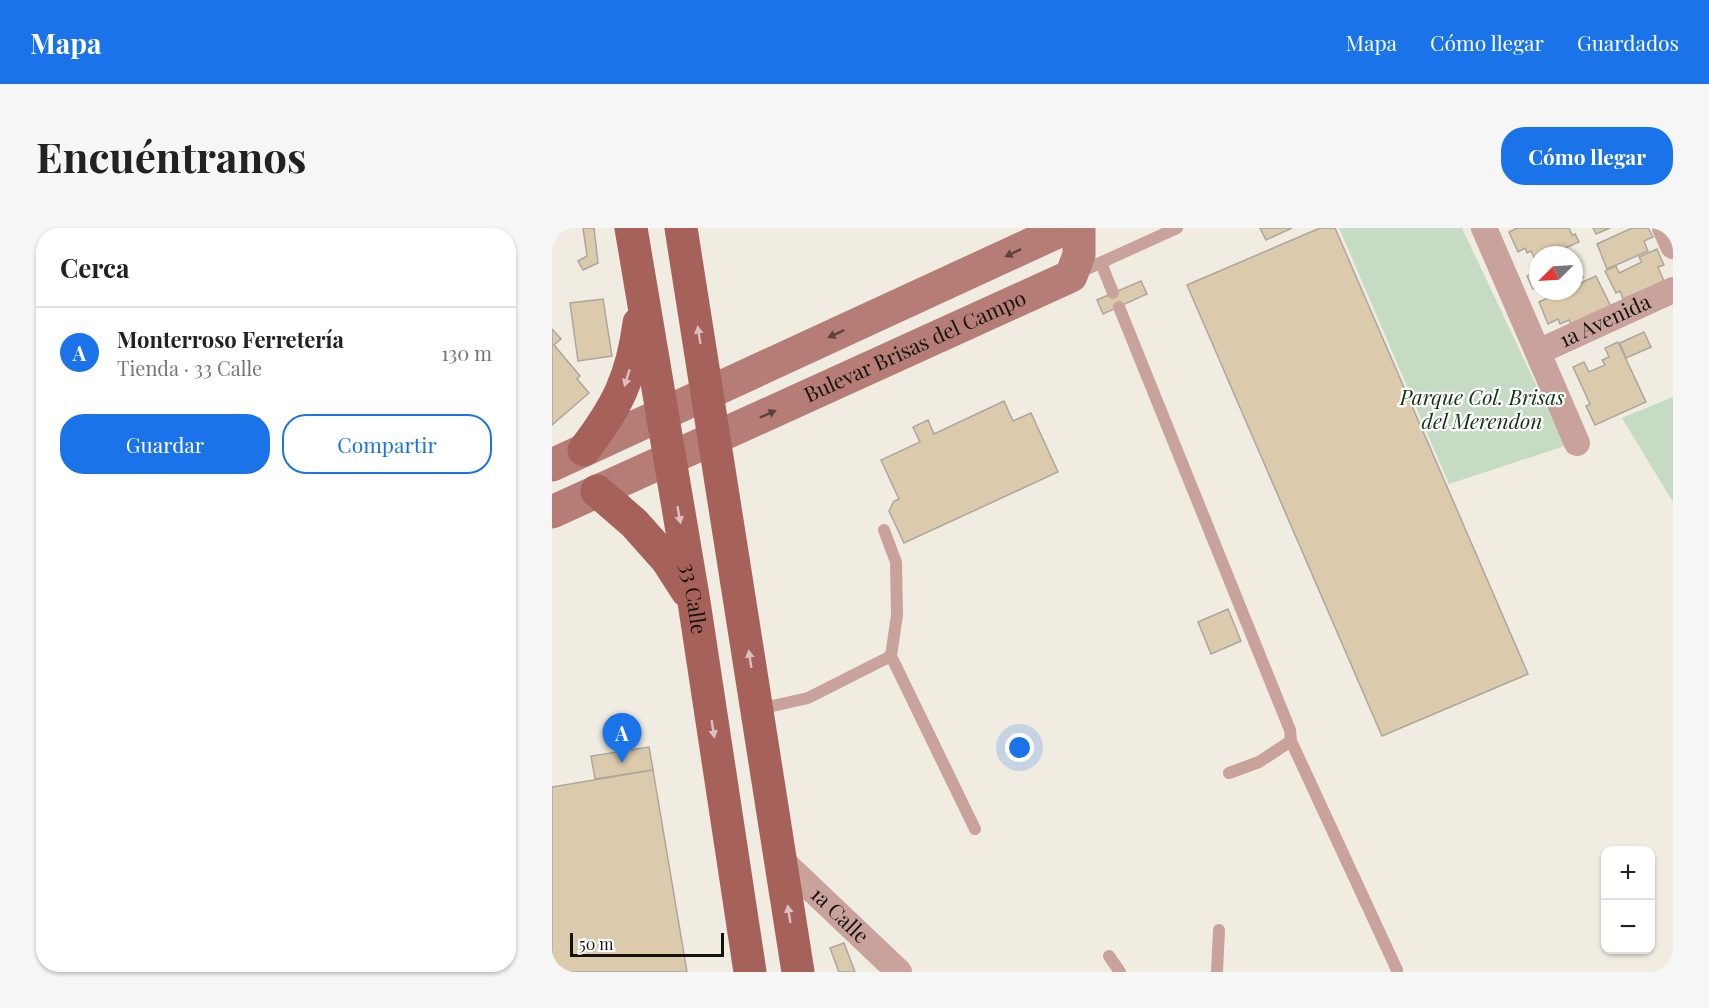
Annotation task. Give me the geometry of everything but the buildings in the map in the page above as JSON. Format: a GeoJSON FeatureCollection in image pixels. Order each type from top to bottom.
{"type":"FeatureCollection","features":[{"type":"Feature","properties":{"kind":"main road","name":"33 Calle"},"geometry":{"type":"LineString","coordinates":[[631,228],[694,602],[750,972]]}},
{"type":"Feature","properties":{"kind":"main road"},"geometry":{"type":"LineString","coordinates":[[681,228],[798,972]]}},
{"type":"Feature","properties":{"kind":"main road"},"geometry":{"type":"LineString","coordinates":[[584,450],[607,421],[624,388],[630,370],[635,353],[640,316],[639,279]]}},
{"type":"Feature","properties":{"kind":"main road"},"geometry":{"type":"LineString","coordinates":[[597,491],[634,523],[661,552],[694,602]]}},
{"type":"Feature","properties":{"kind":"street","name":"Bulevar Brisas del Campo"},"geometry":{"type":"LineString","coordinates":[[552,465],[1066,228]]}},
{"type":"Feature","properties":{"kind":"street"},"geometry":{"type":"LineString","coordinates":[[1071,276],[1079,255],[1079,228]]}},
{"type":"Feature","properties":{"kind":"street"},"geometry":{"type":"LineString","coordinates":[[1484,228],[1577,443]]}},
{"type":"Feature","properties":{"kind":"street"},"geometry":{"type":"LineString","coordinates":[[1665,228],[1673,246]]}},
{"type":"Feature","properties":{"kind":"street","name":"Bulevar Brisas del Campo"},"geometry":{"type":"LineString","coordinates":[[552,512],[1071,276]]}},
{"type":"Feature","properties":{"kind":"street","name":"1a Avenida"},"geometry":{"type":"LineString","coordinates":[[1538,352],[1673,290]]}},
{"type":"Feature","properties":{"kind":"street"},"geometry":{"type":"LineString","coordinates":[[584,450],[597,491]]}},
{"type":"Feature","properties":{"kind":"street","name":"1a Calle"},"geometry":{"type":"LineString","coordinates":[[780,859],[900,972]]}},
{"type":"Feature","properties":{"kind":"lane"},"geometry":{"type":"LineString","coordinates":[[1071,276],[1177,228]]}},
{"type":"Feature","properties":{"kind":"lane"},"geometry":{"type":"LineString","coordinates":[[1101,263],[1113,293]]}},
{"type":"Feature","properties":{"kind":"lane"},"geometry":{"type":"LineString","coordinates":[[1119,307],[1290,730],[1291,741],[1397,970]]}},
{"type":"Feature","properties":{"kind":"lane"},"geometry":{"type":"LineString","coordinates":[[884,530],[896,562],[897,615],[891,656],[975,829]]}},
{"type":"Feature","properties":{"kind":"lane"},"geometry":{"type":"LineString","coordinates":[[758,709],[808,698],[891,656]]}},
{"type":"Feature","properties":{"kind":"lane"},"geometry":{"type":"LineString","coordinates":[[1229,772],[1259,762],[1291,741]]}},
{"type":"Feature","properties":{"kind":"lane"},"geometry":{"type":"LineString","coordinates":[[1217,972],[1220,930]]}},
{"type":"Feature","properties":{"kind":"lane"},"geometry":{"type":"LineString","coordinates":[[1109,956],[1120,972]]}},
{"type":"Feature","properties":{"kind":"green space","name":"Parque Col. Brisas del Merendon"},"geometry":{"type":"Polygon","coordinates":[[[1339,228],[1462,228],[1565,446],[1449,484],[1339,228]]]}},
{"type":"Feature","properties":{"kind":"green space"},"geometry":{"type":"Polygon","coordinates":[[[1673,397],[1673,502],[1622,418],[1673,397]]]}},
{"type":"Feature","properties":{"kind":"place","name":"Monterroso Ferretería"},"geometry":{"type":"Point","coordinates":[622,763]}}]}
